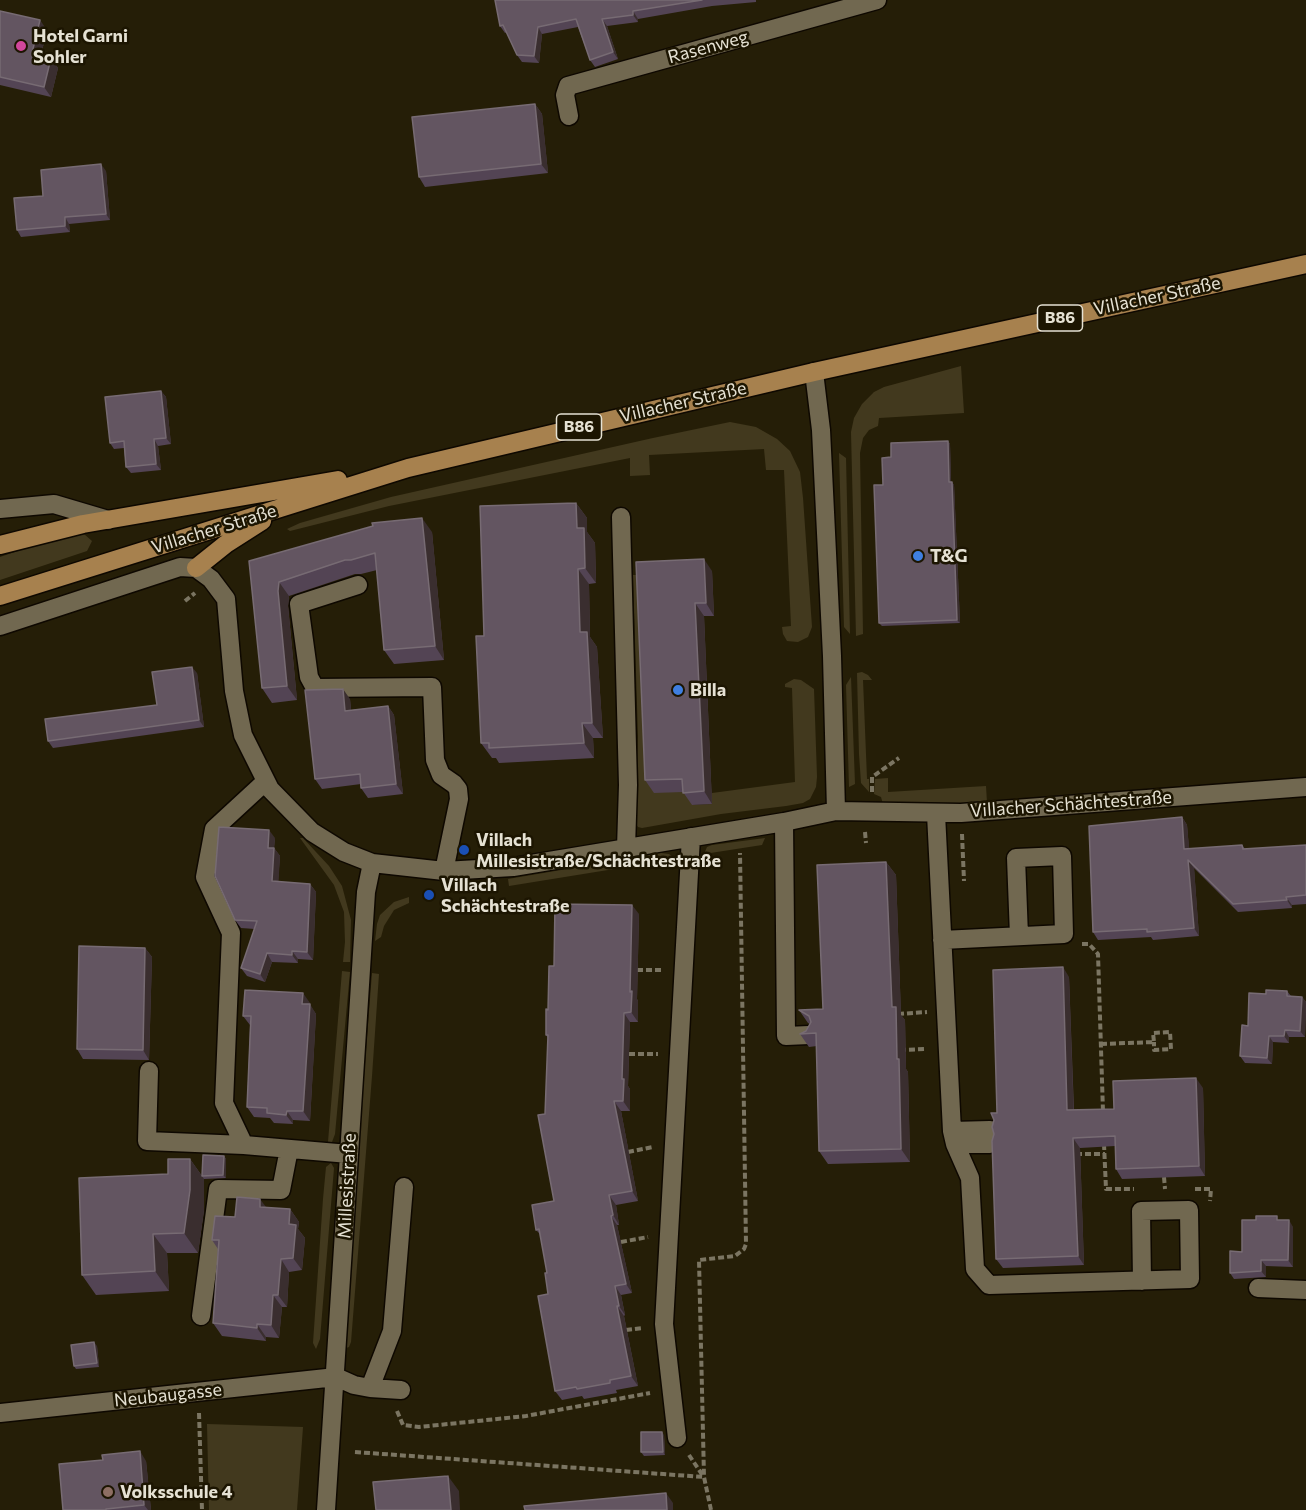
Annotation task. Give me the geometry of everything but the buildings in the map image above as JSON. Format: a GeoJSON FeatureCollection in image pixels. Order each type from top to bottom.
{"type":"FeatureCollection","features":[{"type":"Feature","properties":{"kind":"main road","name":"Villacher Straße"},"geometry":{"type":"LineString","coordinates":[[0,596],[408,468],[814,372],[1306,264]]}},
{"type":"Feature","properties":{"kind":"main road"},"geometry":{"type":"LineString","coordinates":[[0,545],[83,524],[408,468]]}},
{"type":"Feature","properties":{"kind":"main road"},"geometry":{"type":"LineString","coordinates":[[196,568],[226,544],[290,505]]}},
{"type":"Feature","properties":{"kind":"street","name":"Rasenweg"},"geometry":{"type":"LineString","coordinates":[[569,116],[565,95],[568,86],[877,0]]}},
{"type":"Feature","properties":{"kind":"street"},"geometry":{"type":"LineString","coordinates":[[814,372],[821,430],[832,656],[836,811]]}},
{"type":"Feature","properties":{"kind":"street"},"geometry":{"type":"LineString","coordinates":[[0,509],[54,504],[108,520]]}},
{"type":"Feature","properties":{"kind":"street"},"geometry":{"type":"LineString","coordinates":[[621,517],[628,786],[626,848]]}},
{"type":"Feature","properties":{"kind":"street"},"geometry":{"type":"LineString","coordinates":[[0,627],[180,567],[196,568]]}},
{"type":"Feature","properties":{"kind":"street","name":"Villacher Schächtestraße"},"geometry":{"type":"LineString","coordinates":[[196,568],[211,579],[226,599],[234,691],[243,735],[270,789],[312,832],[344,852],[372,863],[444,871],[513,867],[784,822],[836,811],[961,813],[1306,787]]}},
{"type":"Feature","properties":{"kind":"street"},"geometry":{"type":"LineString","coordinates":[[358,585],[299,604],[309,677],[315,688],[432,687],[435,760],[441,775],[458,789],[459,799],[444,871]]}},
{"type":"Feature","properties":{"kind":"street"},"geometry":{"type":"LineString","coordinates":[[244,1145],[224,1103],[231,933],[205,876],[214,829],[266,781]]}},
{"type":"Feature","properties":{"kind":"street"},"geometry":{"type":"LineString","coordinates":[[936,814],[953,1138],[970,1178],[975,1269],[989,1285],[1142,1281],[1190,1279],[1189,1210],[1141,1211],[1142,1281]]}},
{"type":"Feature","properties":{"kind":"street"},"geometry":{"type":"LineString","coordinates":[[784,822],[786,1036],[809,1035]]}},
{"type":"Feature","properties":{"kind":"street"},"geometry":{"type":"LineString","coordinates":[[677,1438],[664,1324],[691,837]]}},
{"type":"Feature","properties":{"kind":"street"},"geometry":{"type":"LineString","coordinates":[[942,940],[1064,934],[1062,856],[1016,858],[1019,936]]}},
{"type":"Feature","properties":{"kind":"street","name":"Millesistraße"},"geometry":{"type":"LineString","coordinates":[[326,1510],[366,892],[372,863]]}},
{"type":"Feature","properties":{"kind":"street"},"geometry":{"type":"LineString","coordinates":[[149,1071],[147,1141],[244,1145],[350,1154]]}},
{"type":"Feature","properties":{"kind":"street"},"geometry":{"type":"LineString","coordinates":[[953,1138],[990,1137]]}},
{"type":"Feature","properties":{"kind":"street"},"geometry":{"type":"LineString","coordinates":[[201,1316],[218,1189],[281,1190],[289,1149]]}},
{"type":"Feature","properties":{"kind":"street"},"geometry":{"type":"LineString","coordinates":[[336,1377],[354,1385],[386,1389],[404,1187]]}},
{"type":"Feature","properties":{"kind":"street"},"geometry":{"type":"LineString","coordinates":[[1258,1288],[1306,1290]]}},
{"type":"Feature","properties":{"kind":"street","name":"Neubaugasse"},"geometry":{"type":"LineString","coordinates":[[0,1413],[336,1377]]}},
{"type":"Feature","properties":{"kind":"path"},"geometry":{"type":"LineString","coordinates":[[872,777],[899,758]]}},
{"type":"Feature","properties":{"kind":"path"},"geometry":{"type":"LineString","coordinates":[[961,813],[964,882]]}},
{"type":"Feature","properties":{"kind":"path"},"geometry":{"type":"LineString","coordinates":[[711,1510],[704,1477],[699,1260],[735,1256],[744,1249],[746,1244],[740,852]]}},
{"type":"Feature","properties":{"kind":"path"},"geometry":{"type":"LineString","coordinates":[[1078,944],[1089,944],[1098,954],[1103,1114],[1093,1115]]}},
{"type":"Feature","properties":{"kind":"path"},"geometry":{"type":"LineString","coordinates":[[889,1014],[945,1012]]}},
{"type":"Feature","properties":{"kind":"path"},"geometry":{"type":"LineString","coordinates":[[1170,1032],[1171,1049],[1154,1050],[1154,1042],[1154,1033],[1170,1032]]}},
{"type":"Feature","properties":{"kind":"path"},"geometry":{"type":"LineString","coordinates":[[1101,1044],[1154,1042]]}},
{"type":"Feature","properties":{"kind":"path"},"geometry":{"type":"LineString","coordinates":[[890,1050],[948,1048]]}},
{"type":"Feature","properties":{"kind":"path"},"geometry":{"type":"LineString","coordinates":[[629,1054],[680,1054]]}},
{"type":"Feature","properties":{"kind":"path"},"geometry":{"type":"LineString","coordinates":[[1104,1134],[1106,1189],[1141,1189]]}},
{"type":"Feature","properties":{"kind":"path"},"geometry":{"type":"LineString","coordinates":[[1073,1155],[1105,1154]]}},
{"type":"Feature","properties":{"kind":"path"},"geometry":{"type":"LineString","coordinates":[[1165,1189],[1176,1189]]}},
{"type":"Feature","properties":{"kind":"path"},"geometry":{"type":"LineString","coordinates":[[1188,1189],[1211,1189],[1210,1204],[1189,1210]]}},
{"type":"Feature","properties":{"kind":"path"},"geometry":{"type":"LineString","coordinates":[[386,1389],[403,1425],[419,1427],[526,1416],[672,1389]]}},
{"type":"Feature","properties":{"kind":"path"},"geometry":{"type":"LineString","coordinates":[[199,1409],[202,1510]]}},
{"type":"Feature","properties":{"kind":"path"},"geometry":{"type":"LineString","coordinates":[[355,1452],[704,1477]]}},
{"type":"Feature","properties":{"kind":"shaded area"},"geometry":{"type":"Polygon","coordinates":[[[961,366],[964,413],[879,418],[878,426],[869,430],[863,438],[860,453],[863,634],[856,636],[851,432],[854,418],[862,404],[874,392],[884,387],[961,366]]]}},
{"type":"Feature","properties":{"kind":"shaded area"},"geometry":{"type":"Polygon","coordinates":[[[730,422],[756,427],[777,439],[790,451],[800,472],[812,627],[808,637],[798,642],[787,641],[782,627],[791,626],[784,470],[766,470],[764,449],[649,455],[650,475],[630,476],[630,458],[389,506],[290,531],[287,529],[300,523],[391,497],[730,422]]]}},
{"type":"Feature","properties":{"kind":"shaded area"},"geometry":{"type":"Polygon","coordinates":[[[839,453],[846,458],[850,634],[844,627],[839,453]]]}},
{"type":"Feature","properties":{"kind":"shaded area"},"geometry":{"type":"Polygon","coordinates":[[[84,534],[92,541],[87,551],[0,580],[0,557],[32,546],[84,534]]]}},
{"type":"Feature","properties":{"kind":"shaded area"},"geometry":{"type":"Polygon","coordinates":[[[633,575],[644,575],[691,791],[692,805],[712,804],[712,793],[795,782],[792,688],[785,687],[785,684],[794,679],[801,680],[814,689],[817,777],[816,787],[810,799],[803,803],[786,806],[638,827],[635,823],[638,737],[633,575]]]}},
{"type":"Feature","properties":{"kind":"shaded area"},"geometry":{"type":"Polygon","coordinates":[[[862,672],[872,680],[863,680],[869,792],[861,783],[859,754],[857,673],[862,672]]]}},
{"type":"Feature","properties":{"kind":"shaded area"},"geometry":{"type":"Polygon","coordinates":[[[851,677],[855,784],[849,787],[846,685],[851,677]]]}},
{"type":"Feature","properties":{"kind":"shaded area"},"geometry":{"type":"Polygon","coordinates":[[[888,778],[888,792],[986,786],[987,803],[883,804],[881,797],[874,794],[875,779],[888,778]]]}},
{"type":"Feature","properties":{"kind":"shaded area"},"geometry":{"type":"Polygon","coordinates":[[[300,838],[303,838],[329,866],[342,886],[351,920],[350,962],[343,962],[344,912],[334,885],[300,838]]]}},
{"type":"Feature","properties":{"kind":"shaded area"},"geometry":{"type":"Polygon","coordinates":[[[765,838],[762,845],[704,854],[707,847],[712,845],[765,838]]]}},
{"type":"Feature","properties":{"kind":"shaded area"},"geometry":{"type":"Polygon","coordinates":[[[661,853],[669,854],[676,859],[509,886],[508,879],[661,853]]]}},
{"type":"Feature","properties":{"kind":"shaded area"},"geometry":{"type":"Polygon","coordinates":[[[409,897],[409,903],[394,910],[384,926],[381,937],[375,941],[380,915],[394,902],[409,897]]]}},
{"type":"Feature","properties":{"kind":"shaded area"},"geometry":{"type":"Polygon","coordinates":[[[342,971],[350,972],[335,1134],[332,1142],[328,1142],[342,971]]]}},
{"type":"Feature","properties":{"kind":"shaded area"},"geometry":{"type":"Polygon","coordinates":[[[372,973],[379,974],[372,1076],[351,1342],[349,1347],[343,1349],[372,973]]]}},
{"type":"Feature","properties":{"kind":"shaded area"},"geometry":{"type":"Polygon","coordinates":[[[331,1163],[334,1168],[320,1339],[316,1349],[313,1343],[323,1199],[326,1167],[331,1163]]]}},
{"type":"Feature","properties":{"kind":"shaded area"},"geometry":{"type":"Polygon","coordinates":[[[207,1424],[303,1427],[297,1510],[209,1510],[207,1424]]]}},
{"type":"Feature","properties":{"kind":"place","name":"Hotel Garni Sohler"},"geometry":{"type":"Point","coordinates":[21,46]}},
{"type":"Feature","properties":{"kind":"place","name":"T&G"},"geometry":{"type":"Point","coordinates":[918,556]}},
{"type":"Feature","properties":{"kind":"place","name":"Billa"},"geometry":{"type":"Point","coordinates":[678,690]}},
{"type":"Feature","properties":{"kind":"place","name":"Villach Millesistraße/Schächtestraße"},"geometry":{"type":"Point","coordinates":[464,850]}},
{"type":"Feature","properties":{"kind":"place","name":"Villach Schächtestraße"},"geometry":{"type":"Point","coordinates":[429,895]}},
{"type":"Feature","properties":{"kind":"place","name":"Volksschule 4"},"geometry":{"type":"Point","coordinates":[108,1492]}}]}
